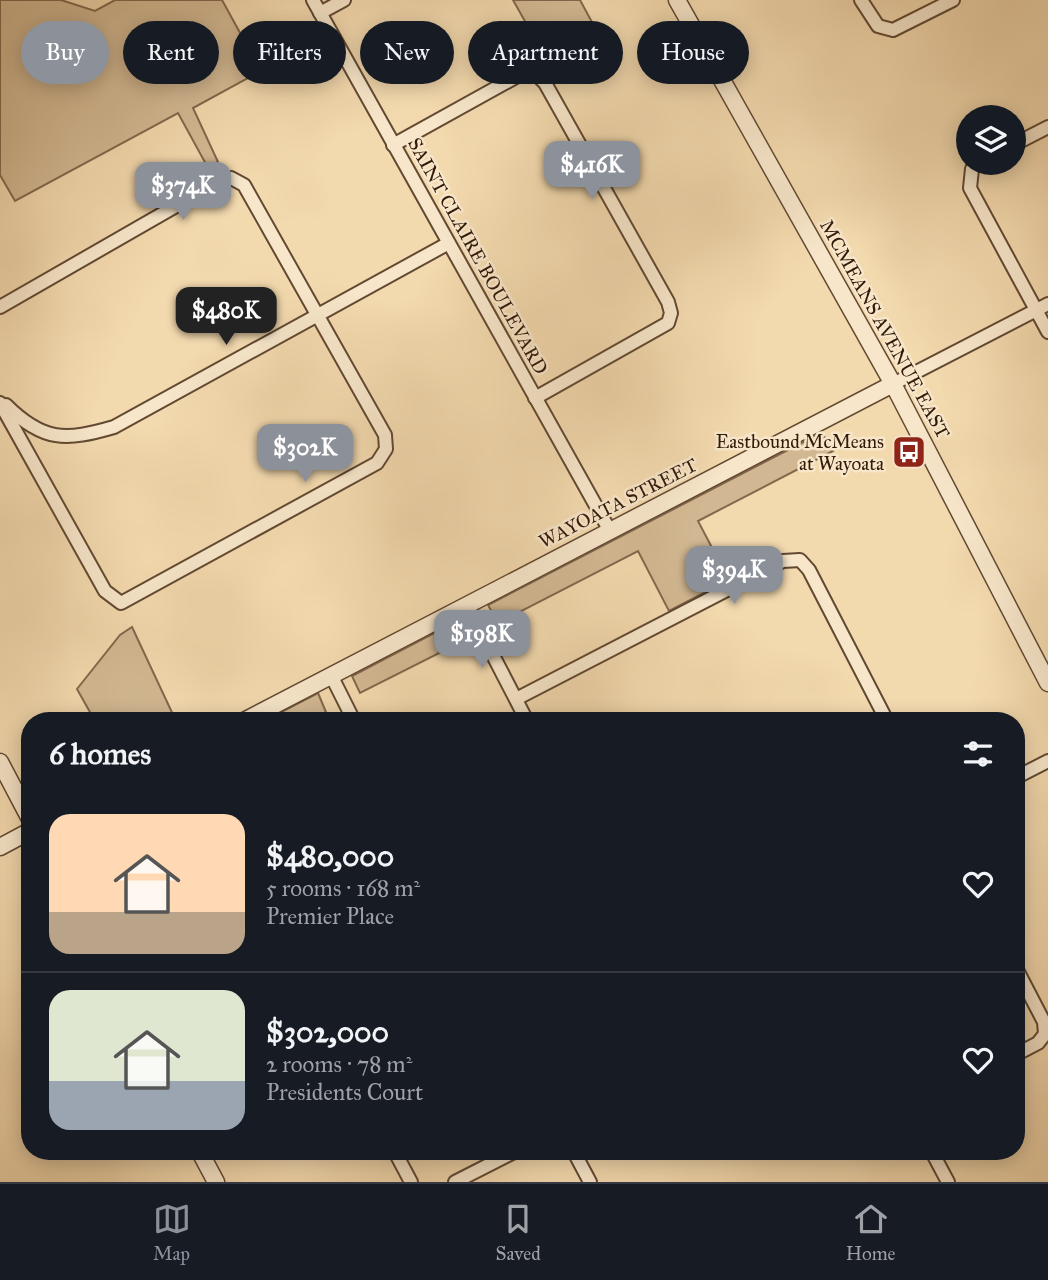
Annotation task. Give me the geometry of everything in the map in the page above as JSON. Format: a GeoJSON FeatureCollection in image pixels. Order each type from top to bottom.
{"type":"FeatureCollection","features":[{"type":"Feature","properties":{"kind":"street","name":"SAINT CLAIRE BOULEVARD"},"geometry":{"type":"LineString","coordinates":[[313,0],[447,244],[610,531]]}},
{"type":"Feature","properties":{"kind":"street"},"geometry":{"type":"LineString","coordinates":[[320,13],[344,0]]}},
{"type":"Feature","properties":{"kind":"street","name":"MCMEANS AVENUE EAST"},"geometry":{"type":"LineString","coordinates":[[677,0],[893,384],[1048,683]]}},
{"type":"Feature","properties":{"kind":"street"},"geometry":{"type":"LineString","coordinates":[[860,0],[878,26],[893,30],[953,0]]}},
{"type":"Feature","properties":{"kind":"street"},"geometry":{"type":"LineString","coordinates":[[393,145],[523,73],[536,74],[545,83],[668,302],[671,313],[668,323],[535,398]]}},
{"type":"Feature","properties":{"kind":"street"},"geometry":{"type":"LineString","coordinates":[[1026,138],[1048,127]]}},
{"type":"Feature","properties":{"kind":"street"},"geometry":{"type":"LineString","coordinates":[[971,175],[970,188],[1042,307],[1048,332]]}},
{"type":"Feature","properties":{"kind":"street"},"geometry":{"type":"LineString","coordinates":[[0,307],[216,183],[231,178],[244,185],[385,435],[386,449],[379,460],[121,603],[105,591],[0,401]]}},
{"type":"Feature","properties":{"kind":"street"},"geometry":{"type":"LineString","coordinates":[[0,401],[22,422],[49,436],[79,437],[114,427],[447,244]]}},
{"type":"Feature","properties":{"kind":"street","name":"WAYOATA STREET"},"geometry":{"type":"LineString","coordinates":[[261,712],[1042,307]]}},
{"type":"Feature","properties":{"kind":"street"},"geometry":{"type":"LineString","coordinates":[[516,699],[783,561],[800,560],[809,570],[882,712]]}},
{"type":"Feature","properties":{"kind":"street"},"geometry":{"type":"LineString","coordinates":[[467,605],[522,712]]}},
{"type":"Feature","properties":{"kind":"street"},"geometry":{"type":"LineString","coordinates":[[331,675],[350,712]]}},
{"type":"Feature","properties":{"kind":"street"},"geometry":{"type":"LineString","coordinates":[[1025,773],[1048,761]]}},
{"type":"Feature","properties":{"kind":"street"},"geometry":{"type":"LineString","coordinates":[[0,762],[21,802]]}},
{"type":"Feature","properties":{"kind":"street"},"geometry":{"type":"LineString","coordinates":[[0,847],[21,836]]}},
{"type":"Feature","properties":{"kind":"street"},"geometry":{"type":"LineString","coordinates":[[1025,985],[1044,1021],[1045,1034],[1038,1043],[1025,1050]]}},
{"type":"Feature","properties":{"kind":"street"},"geometry":{"type":"LineString","coordinates":[[204,1160],[216,1182]]}},
{"type":"Feature","properties":{"kind":"street"},"geometry":{"type":"LineString","coordinates":[[399,1160],[411,1182]]}},
{"type":"Feature","properties":{"kind":"street"},"geometry":{"type":"LineString","coordinates":[[455,1182],[498,1160]]}},
{"type":"Feature","properties":{"kind":"street"},"geometry":{"type":"LineString","coordinates":[[578,1160],[590,1182]]}},
{"type":"Feature","properties":{"kind":"street"},"geometry":{"type":"LineString","coordinates":[[936,1160],[948,1182]]}},
{"type":"Feature","properties":{"kind":"shaded area"},"geometry":{"type":"Polygon","coordinates":[[[0,0],[61,0],[95,11],[115,0],[222,0],[234,21],[233,84],[237,84],[193,108],[218,162],[207,166],[178,113],[15,201],[0,175],[0,0]]]}},
{"type":"Feature","properties":{"kind":"shaded area"},"geometry":{"type":"Polygon","coordinates":[[[513,0],[580,0],[591,21],[525,21],[513,0]]]}},
{"type":"Feature","properties":{"kind":"shaded area"},"geometry":{"type":"Polygon","coordinates":[[[819,434],[824,436],[833,451],[698,521],[729,580],[669,611],[638,551],[498,623],[488,605],[819,434]]]}},
{"type":"Feature","properties":{"kind":"shaded area"},"geometry":{"type":"Polygon","coordinates":[[[463,618],[473,636],[360,693],[352,676],[463,618]]]}},
{"type":"Feature","properties":{"kind":"shaded area"},"geometry":{"type":"Polygon","coordinates":[[[132,627],[172,712],[90,712],[77,689],[120,635],[132,627]]]}},
{"type":"Feature","properties":{"kind":"shaded area"},"geometry":{"type":"Polygon","coordinates":[[[318,693],[326,712],[281,712],[318,693]]]}},
{"type":"Feature","properties":{"kind":"place","name":"Eastbound McMeans at Wayoata"},"geometry":{"type":"Point","coordinates":[909,452]}}]}
